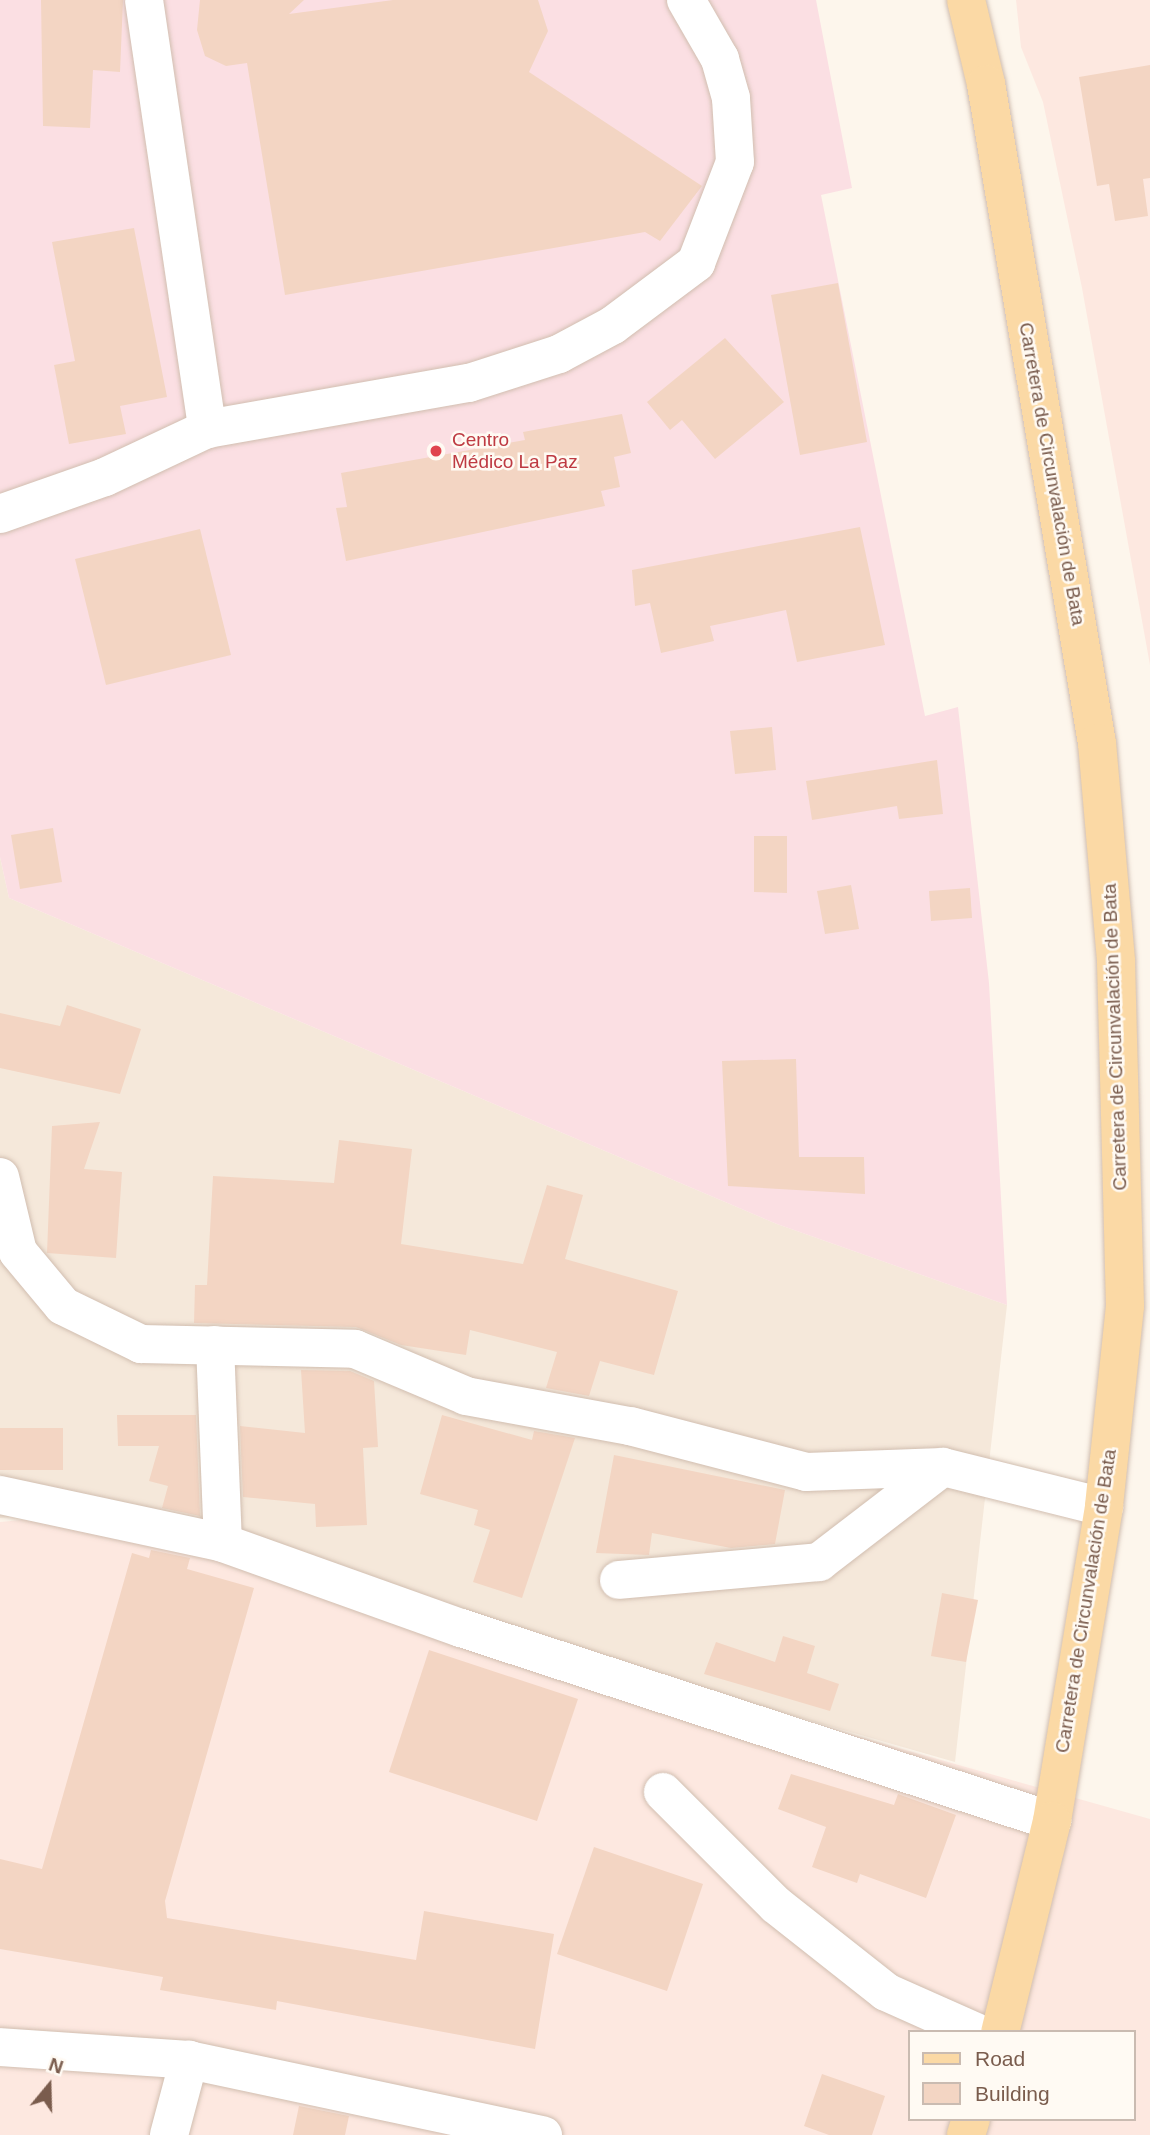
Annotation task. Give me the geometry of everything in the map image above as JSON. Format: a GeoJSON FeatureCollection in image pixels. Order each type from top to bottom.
{"type":"FeatureCollection","features":[{"type":"Feature","properties":{"kind":"main road","name":"Carretera de Circunvalación de Bata"},"geometry":{"type":"LineString","coordinates":[[966,0],[988,98],[1097,743],[1116,961],[1125,1306],[1104,1507],[1052,1821],[1000,2030]]}},
{"type":"Feature","properties":{"kind":"street"},"geometry":{"type":"LineString","coordinates":[[144,0],[207,429]]}},
{"type":"Feature","properties":{"kind":"street"},"geometry":{"type":"LineString","coordinates":[[0,514],[105,477],[207,429],[469,383],[559,354],[613,325],[696,263],[735,162],[731,99],[720,59],[686,0]]}},
{"type":"Feature","properties":{"kind":"street"},"geometry":{"type":"LineString","coordinates":[[0,1177],[18,1252],[63,1306],[141,1344],[355,1349],[466,1396],[629,1426],[806,1472],[943,1467],[1104,1507]]}},
{"type":"Feature","properties":{"kind":"street"},"geometry":{"type":"LineString","coordinates":[[215,1345],[223,1543]]}},
{"type":"Feature","properties":{"kind":"street"},"geometry":{"type":"LineString","coordinates":[[619,1580],[819,1562],[943,1467]]}},
{"type":"Feature","properties":{"kind":"street"},"geometry":{"type":"LineString","coordinates":[[0,1495],[223,1543],[461,1628],[1052,1821]]}},
{"type":"Feature","properties":{"kind":"street"},"geometry":{"type":"LineString","coordinates":[[663,1792],[776,1905],[886,1992],[972,2030]]}},
{"type":"Feature","properties":{"kind":"street"},"geometry":{"type":"LineString","coordinates":[[0,2047],[189,2060],[543,2135]]}},
{"type":"Feature","properties":{"kind":"street"},"geometry":{"type":"LineString","coordinates":[[169,2135],[189,2060]]}},
{"type":"Feature","properties":{"kind":"shaded area","name":"Centro Médico La Paz"},"geometry":{"type":"Polygon","coordinates":[[[0,0],[816,0],[852,188],[821,195],[925,716],[958,707],[989,983],[1007,1305],[777,1224],[9,898],[0,857],[0,0]]]}},
{"type":"Feature","properties":{"kind":"shaded area"},"geometry":{"type":"Polygon","coordinates":[[[1016,0],[1150,0],[1150,665],[1082,288],[1043,102],[1021,47],[1016,0]]]}},
{"type":"Feature","properties":{"kind":"shaded area"},"geometry":{"type":"Polygon","coordinates":[[[0,857],[9,898],[777,1224],[1007,1305],[955,1762],[74,1510],[0,1518],[0,857]]]}},
{"type":"Feature","properties":{"kind":"shaded area"},"geometry":{"type":"Polygon","coordinates":[[[73,1515],[1150,1819],[1150,2135],[0,2135],[0,1522],[73,1515]]]}},
{"type":"Feature","properties":{"kind":"building"},"geometry":{"type":"Polygon","coordinates":[[[41,0],[123,0],[120,72],[93,70],[90,128],[43,126],[41,0]]]}},
{"type":"Feature","properties":{"kind":"building"},"geometry":{"type":"Polygon","coordinates":[[[200,0],[304,0],[289,14],[393,0],[538,0],[548,31],[529,72],[702,186],[660,241],[645,232],[285,295],[247,63],[226,66],[205,56],[197,30],[200,0]]]}},
{"type":"Feature","properties":{"kind":"building"},"geometry":{"type":"Polygon","coordinates":[[[1150,65],[1150,178],[1143,179],[1148,216],[1115,221],[1109,184],[1097,186],[1079,77],[1150,65]]]}},
{"type":"Feature","properties":{"kind":"building"},"geometry":{"type":"Polygon","coordinates":[[[134,228],[167,397],[120,406],[126,434],[69,444],[54,365],[75,361],[52,242],[134,228]]]}},
{"type":"Feature","properties":{"kind":"building"},"geometry":{"type":"Polygon","coordinates":[[[838,283],[867,442],[800,455],[771,295],[838,283]]]}},
{"type":"Feature","properties":{"kind":"building"},"geometry":{"type":"Polygon","coordinates":[[[725,338],[784,402],[715,459],[682,420],[670,430],[647,402],[725,338]]]}},
{"type":"Feature","properties":{"kind":"building"},"geometry":{"type":"Polygon","coordinates":[[[622,414],[631,453],[614,457],[620,487],[601,491],[605,506],[346,561],[336,508],[347,507],[341,473],[525,440],[523,432],[622,414]]]}},
{"type":"Feature","properties":{"kind":"building"},"geometry":{"type":"Polygon","coordinates":[[[860,527],[885,645],[797,662],[786,610],[710,626],[714,641],[661,653],[650,603],[635,606],[632,570],[860,527]]]}},
{"type":"Feature","properties":{"kind":"building"},"geometry":{"type":"Polygon","coordinates":[[[200,529],[231,655],[106,685],[75,559],[200,529]]]}},
{"type":"Feature","properties":{"kind":"building"},"geometry":{"type":"Polygon","coordinates":[[[772,727],[776,770],[735,774],[730,731],[772,727]]]}},
{"type":"Feature","properties":{"kind":"building"},"geometry":{"type":"Polygon","coordinates":[[[937,760],[943,814],[899,819],[897,806],[812,820],[806,781],[937,760]]]}},
{"type":"Feature","properties":{"kind":"building"},"geometry":{"type":"Polygon","coordinates":[[[53,828],[62,882],[20,889],[11,835],[53,828]]]}},
{"type":"Feature","properties":{"kind":"building"},"geometry":{"type":"Polygon","coordinates":[[[754,836],[787,836],[787,893],[754,892],[754,836]]]}},
{"type":"Feature","properties":{"kind":"building"},"geometry":{"type":"Polygon","coordinates":[[[851,885],[859,929],[825,934],[817,891],[851,885]]]}},
{"type":"Feature","properties":{"kind":"building"},"geometry":{"type":"Polygon","coordinates":[[[970,888],[972,918],[931,921],[929,891],[970,888]]]}},
{"type":"Feature","properties":{"kind":"building"},"geometry":{"type":"Polygon","coordinates":[[[67,1005],[141,1029],[120,1094],[0,1068],[0,1013],[60,1026],[67,1005]]]}},
{"type":"Feature","properties":{"kind":"building"},"geometry":{"type":"Polygon","coordinates":[[[796,1059],[799,1157],[864,1157],[865,1194],[728,1186],[722,1061],[796,1059]]]}},
{"type":"Feature","properties":{"kind":"building"},"geometry":{"type":"Polygon","coordinates":[[[100,1122],[84,1169],[122,1172],[116,1258],[47,1253],[52,1126],[100,1122]]]}},
{"type":"Feature","properties":{"kind":"building"},"geometry":{"type":"Polygon","coordinates":[[[339,1140],[412,1149],[401,1244],[523,1264],[547,1185],[583,1195],[565,1259],[678,1291],[654,1375],[600,1361],[589,1396],[546,1388],[557,1352],[470,1330],[466,1355],[401,1345],[356,1327],[194,1323],[195,1285],[207,1285],[213,1176],[334,1183],[339,1140]]]}},
{"type":"Feature","properties":{"kind":"building"},"geometry":{"type":"Polygon","coordinates":[[[301,1370],[350,1371],[374,1381],[378,1447],[363,1448],[367,1525],[316,1527],[315,1504],[243,1497],[240,1426],[305,1433],[301,1370]]]}},
{"type":"Feature","properties":{"kind":"building"},"geometry":{"type":"Polygon","coordinates":[[[117,1415],[196,1415],[200,1516],[162,1508],[168,1486],[149,1481],[159,1446],[118,1446],[117,1415]]]}},
{"type":"Feature","properties":{"kind":"building"},"geometry":{"type":"Polygon","coordinates":[[[442,1415],[532,1440],[534,1431],[575,1438],[522,1598],[473,1582],[490,1530],[474,1525],[478,1510],[420,1494],[442,1415]]]}},
{"type":"Feature","properties":{"kind":"building"},"geometry":{"type":"Polygon","coordinates":[[[0,1428],[63,1428],[63,1470],[0,1470],[0,1428]]]}},
{"type":"Feature","properties":{"kind":"building"},"geometry":{"type":"Polygon","coordinates":[[[614,1455],[785,1490],[775,1544],[731,1548],[652,1533],[649,1555],[596,1553],[614,1455]]]}},
{"type":"Feature","properties":{"kind":"building"},"geometry":{"type":"Polygon","coordinates":[[[151,1550],[190,1558],[187,1569],[254,1588],[165,1901],[167,1918],[416,1960],[424,1911],[554,1934],[535,2049],[277,2001],[276,2010],[160,1990],[163,1977],[0,1949],[0,1859],[42,1869],[132,1553],[149,1558],[151,1550]]]}},
{"type":"Feature","properties":{"kind":"building"},"geometry":{"type":"Polygon","coordinates":[[[942,1593],[978,1600],[966,1662],[931,1656],[942,1593]]]}},
{"type":"Feature","properties":{"kind":"building"},"geometry":{"type":"Polygon","coordinates":[[[783,1636],[815,1646],[807,1673],[839,1684],[830,1711],[704,1674],[716,1642],[775,1662],[783,1636]]]}},
{"type":"Feature","properties":{"kind":"building"},"geometry":{"type":"Polygon","coordinates":[[[429,1650],[578,1699],[537,1821],[389,1772],[429,1650]]]}},
{"type":"Feature","properties":{"kind":"building"},"geometry":{"type":"Polygon","coordinates":[[[791,1774],[894,1805],[898,1794],[956,1815],[926,1898],[860,1874],[857,1883],[812,1867],[826,1827],[778,1809],[791,1774]]]}},
{"type":"Feature","properties":{"kind":"building"},"geometry":{"type":"Polygon","coordinates":[[[594,1847],[703,1884],[667,1991],[557,1954],[594,1847]]]}},
{"type":"Feature","properties":{"kind":"building"},"geometry":{"type":"Polygon","coordinates":[[[822,2074],[885,2096],[872,2135],[829,2135],[804,2126],[822,2074]]]}},
{"type":"Feature","properties":{"kind":"building"},"geometry":{"type":"Polygon","coordinates":[[[299,2106],[349,2116],[345,2135],[293,2135],[299,2106]]]}},
{"type":"Feature","properties":{"kind":"place","name":"Centro Médico La Paz"},"geometry":{"type":"Point","coordinates":[436,451]}}]}
